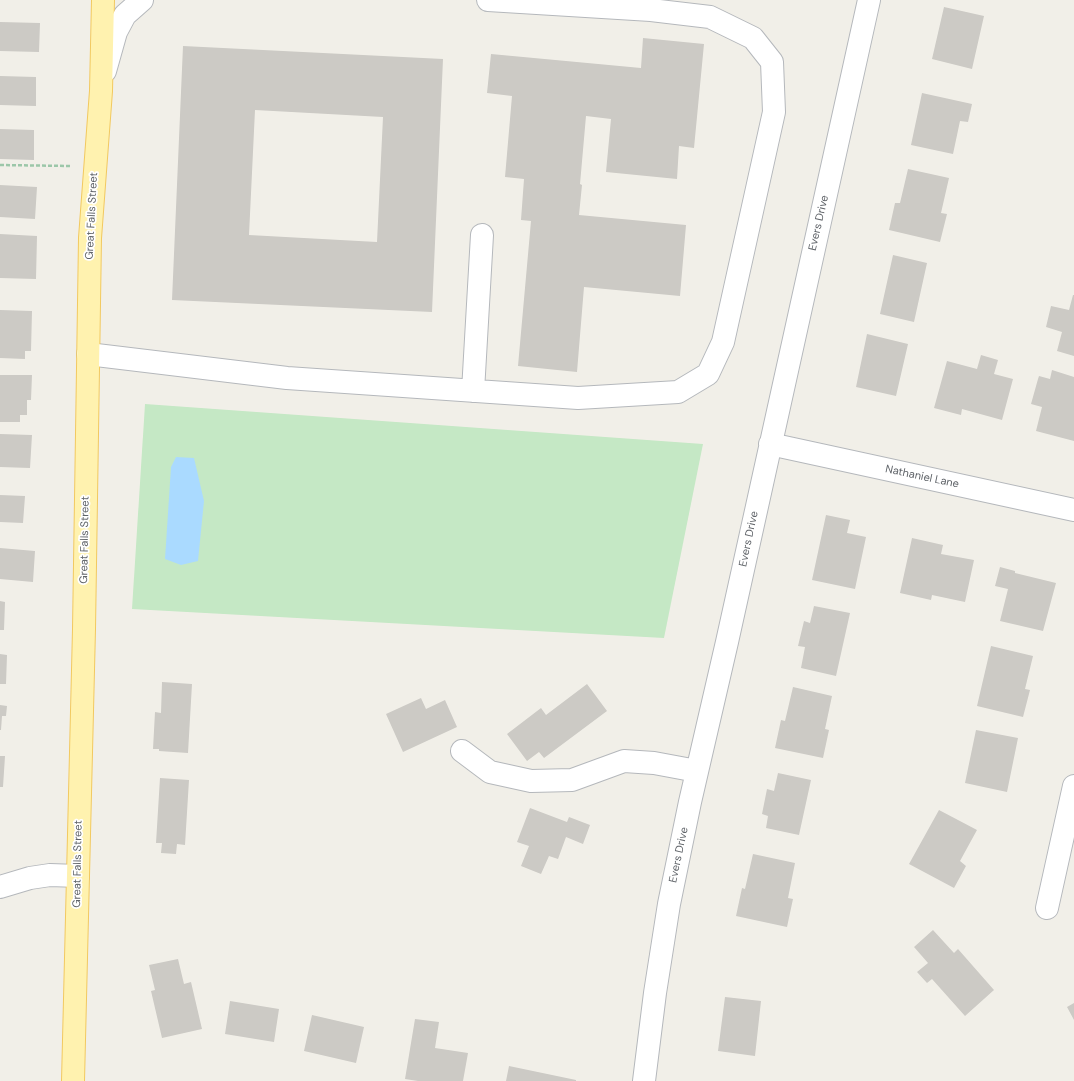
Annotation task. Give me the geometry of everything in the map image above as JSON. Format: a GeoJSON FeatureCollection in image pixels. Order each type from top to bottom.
{"type":"FeatureCollection","features":[{"type":"Feature","properties":{"kind":"main road","name":"Great Falls Street"},"geometry":{"type":"LineString","coordinates":[[73,1081],[84,630],[90,238],[101,91],[103,0]]}},
{"type":"Feature","properties":{"kind":"street"},"geometry":{"type":"LineString","coordinates":[[101,91],[116,32],[125,16],[142,0]]}},
{"type":"Feature","properties":{"kind":"street"},"geometry":{"type":"LineString","coordinates":[[88,354],[287,378],[578,398],[678,392],[708,374],[723,342],[774,112],[772,62],[753,38],[710,17],[651,10],[488,0]]}},
{"type":"Feature","properties":{"kind":"street","name":"Evers Drive"},"geometry":{"type":"LineString","coordinates":[[644,1081],[655,993],[669,904],[697,771],[869,0]]}},
{"type":"Feature","properties":{"kind":"street"},"geometry":{"type":"LineString","coordinates":[[473,391],[482,235]]}},
{"type":"Feature","properties":{"kind":"street","name":"Nathaniel Lane"},"geometry":{"type":"LineString","coordinates":[[770,444],[1074,510]]}},
{"type":"Feature","properties":{"kind":"street"},"geometry":{"type":"LineString","coordinates":[[462,751],[490,772],[531,781],[572,780],[624,761],[654,763],[697,771]]}},
{"type":"Feature","properties":{"kind":"street"},"geometry":{"type":"LineString","coordinates":[[1047,908],[1074,786]]}},
{"type":"Feature","properties":{"kind":"street"},"geometry":{"type":"LineString","coordinates":[[0,887],[30,878],[50,875],[78,876]]}},
{"type":"Feature","properties":{"kind":"path"},"geometry":{"type":"LineString","coordinates":[[0,165],[95,167]]}},
{"type":"Feature","properties":{"kind":"green space"},"geometry":{"type":"Polygon","coordinates":[[[145,404],[703,444],[664,638],[132,609],[145,404]]]}},
{"type":"Feature","properties":{"kind":"water"},"geometry":{"type":"Polygon","coordinates":[[[176,457],[194,458],[204,501],[198,561],[181,565],[165,559],[171,467],[176,457]]]}},
{"type":"Feature","properties":{"kind":"building"},"geometry":{"type":"Polygon","coordinates":[[[944,7],[984,16],[972,69],[932,59],[944,7]]]}},
{"type":"Feature","properties":{"kind":"building"},"geometry":{"type":"Polygon","coordinates":[[[0,22],[40,23],[39,52],[0,51],[0,22]]]}},
{"type":"Feature","properties":{"kind":"building"},"geometry":{"type":"Polygon","coordinates":[[[643,38],[704,44],[694,148],[679,146],[677,179],[606,172],[611,119],[586,116],[579,215],[686,225],[680,296],[584,287],[577,372],[518,366],[531,221],[521,220],[524,179],[505,177],[512,96],[487,93],[491,54],[641,68],[643,38]]]}},
{"type":"Feature","properties":{"kind":"building"},"geometry":{"type":"Polygon","coordinates":[[[183,46],[443,59],[432,312],[172,300],[183,46]],[[255,110],[249,235],[377,242],[383,117],[255,110]]]}},
{"type":"Feature","properties":{"kind":"building"},"geometry":{"type":"Polygon","coordinates":[[[0,76],[36,77],[36,106],[0,105],[0,76]]]}},
{"type":"Feature","properties":{"kind":"building"},"geometry":{"type":"Polygon","coordinates":[[[922,93],[972,104],[968,122],[960,121],[953,154],[911,145],[922,93]]]}},
{"type":"Feature","properties":{"kind":"building"},"geometry":{"type":"Polygon","coordinates":[[[0,129],[34,130],[34,160],[0,159],[0,129]]]}},
{"type":"Feature","properties":{"kind":"building"},"geometry":{"type":"Polygon","coordinates":[[[908,169],[949,178],[941,213],[947,214],[940,242],[889,230],[895,203],[900,203],[908,169]]]}},
{"type":"Feature","properties":{"kind":"building"},"geometry":{"type":"Polygon","coordinates":[[[0,185],[37,187],[35,219],[0,217],[0,185]]]}},
{"type":"Feature","properties":{"kind":"building"},"geometry":{"type":"Polygon","coordinates":[[[0,234],[37,236],[36,279],[0,278],[0,234]]]}},
{"type":"Feature","properties":{"kind":"building"},"geometry":{"type":"Polygon","coordinates":[[[893,255],[927,263],[914,322],[880,314],[893,255]]]}},
{"type":"Feature","properties":{"kind":"building"},"geometry":{"type":"Polygon","coordinates":[[[1073,295],[1074,356],[1057,351],[1062,332],[1046,327],[1051,306],[1069,310],[1073,295]]]}},
{"type":"Feature","properties":{"kind":"building"},"geometry":{"type":"Polygon","coordinates":[[[0,310],[32,311],[31,351],[25,351],[25,359],[0,358],[0,310]]]}},
{"type":"Feature","properties":{"kind":"building"},"geometry":{"type":"Polygon","coordinates":[[[867,334],[908,344],[896,396],[856,387],[867,334]]]}},
{"type":"Feature","properties":{"kind":"building"},"geometry":{"type":"Polygon","coordinates":[[[981,355],[998,360],[994,374],[1013,379],[1002,420],[962,409],[961,415],[934,408],[947,361],[977,369],[981,355]]]}},
{"type":"Feature","properties":{"kind":"building"},"geometry":{"type":"Polygon","coordinates":[[[1052,370],[1074,377],[1074,441],[1036,431],[1042,407],[1031,404],[1039,376],[1050,379],[1052,370]]]}},
{"type":"Feature","properties":{"kind":"building"},"geometry":{"type":"Polygon","coordinates":[[[0,375],[32,375],[31,400],[27,400],[27,415],[20,415],[20,422],[0,422],[0,375]]]}},
{"type":"Feature","properties":{"kind":"building"},"geometry":{"type":"Polygon","coordinates":[[[0,434],[32,435],[30,468],[0,467],[0,434]]]}},
{"type":"Feature","properties":{"kind":"building"},"geometry":{"type":"Polygon","coordinates":[[[0,495],[25,496],[23,523],[0,522],[0,495]]]}},
{"type":"Feature","properties":{"kind":"building"},"geometry":{"type":"Polygon","coordinates":[[[826,515],[850,520],[847,533],[866,537],[855,589],[812,580],[826,515]]]}},
{"type":"Feature","properties":{"kind":"building"},"geometry":{"type":"Polygon","coordinates":[[[912,538],[943,545],[941,554],[974,560],[965,602],[932,595],[931,600],[900,593],[912,538]]]}},
{"type":"Feature","properties":{"kind":"building"},"geometry":{"type":"Polygon","coordinates":[[[0,548],[35,551],[33,582],[0,579],[0,548]]]}},
{"type":"Feature","properties":{"kind":"building"},"geometry":{"type":"Polygon","coordinates":[[[1000,567],[1015,571],[1015,573],[1056,583],[1043,631],[1000,621],[1008,589],[995,586],[1000,567]]]}},
{"type":"Feature","properties":{"kind":"building"},"geometry":{"type":"Polygon","coordinates":[[[0,601],[5,602],[4,630],[0,630],[0,601]]]}},
{"type":"Feature","properties":{"kind":"building"},"geometry":{"type":"Polygon","coordinates":[[[814,606],[850,613],[836,676],[801,668],[805,647],[798,646],[804,621],[810,623],[814,606]]]}},
{"type":"Feature","properties":{"kind":"building"},"geometry":{"type":"Polygon","coordinates":[[[991,646],[1033,656],[1025,689],[1030,690],[1023,717],[977,706],[991,646]]]}},
{"type":"Feature","properties":{"kind":"building"},"geometry":{"type":"Polygon","coordinates":[[[0,654],[7,655],[6,684],[0,684],[0,654]]]}},
{"type":"Feature","properties":{"kind":"building"},"geometry":{"type":"Polygon","coordinates":[[[162,682],[192,684],[188,753],[159,751],[159,749],[153,749],[155,712],[161,713],[162,682]]]}},
{"type":"Feature","properties":{"kind":"building"},"geometry":{"type":"Polygon","coordinates":[[[587,684],[607,711],[544,758],[539,752],[527,761],[507,734],[541,708],[546,715],[587,684]]]}},
{"type":"Feature","properties":{"kind":"building"},"geometry":{"type":"Polygon","coordinates":[[[793,687],[832,696],[825,729],[829,730],[823,758],[775,748],[781,720],[785,721],[793,687]]]}},
{"type":"Feature","properties":{"kind":"building"},"geometry":{"type":"Polygon","coordinates":[[[421,698],[426,709],[445,700],[457,727],[403,752],[386,714],[421,698]]]}},
{"type":"Feature","properties":{"kind":"building"},"geometry":{"type":"Polygon","coordinates":[[[0,705],[7,706],[6,716],[2,716],[1,730],[0,730],[0,705]]]}},
{"type":"Feature","properties":{"kind":"building"},"geometry":{"type":"Polygon","coordinates":[[[976,730],[1018,738],[1007,792],[965,783],[976,730]]]}},
{"type":"Feature","properties":{"kind":"building"},"geometry":{"type":"Polygon","coordinates":[[[0,756],[5,756],[3,787],[0,787],[0,756]]]}},
{"type":"Feature","properties":{"kind":"building"},"geometry":{"type":"Polygon","coordinates":[[[778,773],[811,780],[799,835],[766,828],[768,816],[762,814],[767,789],[774,791],[778,773]]]}},
{"type":"Feature","properties":{"kind":"building"},"geometry":{"type":"Polygon","coordinates":[[[160,778],[189,780],[185,845],[177,844],[176,854],[161,853],[162,843],[156,843],[160,778]]]}},
{"type":"Feature","properties":{"kind":"building"},"geometry":{"type":"Polygon","coordinates":[[[530,808],[567,822],[569,817],[590,825],[583,844],[566,837],[558,859],[549,856],[541,874],[521,866],[529,846],[517,842],[530,808]]]}},
{"type":"Feature","properties":{"kind":"building"},"geometry":{"type":"Polygon","coordinates":[[[939,810],[977,830],[960,861],[966,866],[954,888],[909,864],[939,810]]]}},
{"type":"Feature","properties":{"kind":"building"},"geometry":{"type":"Polygon","coordinates":[[[753,854],[795,863],[788,898],[793,899],[787,927],[736,916],[742,888],[745,889],[753,854]]]}},
{"type":"Feature","properties":{"kind":"building"},"geometry":{"type":"Polygon","coordinates":[[[933,930],[954,953],[958,949],[994,990],[965,1016],[932,979],[927,983],[917,972],[928,963],[914,947],[933,930]]]}},
{"type":"Feature","properties":{"kind":"building"},"geometry":{"type":"Polygon","coordinates":[[[178,959],[184,984],[191,982],[202,1029],[162,1038],[151,991],[155,990],[149,965],[178,959]]]}},
{"type":"Feature","properties":{"kind":"building"},"geometry":{"type":"Polygon","coordinates":[[[725,997],[761,1001],[755,1056],[718,1051],[725,997]]]}},
{"type":"Feature","properties":{"kind":"building"},"geometry":{"type":"Polygon","coordinates":[[[230,1001],[279,1009],[274,1042],[225,1034],[230,1001]]]}},
{"type":"Feature","properties":{"kind":"building"},"geometry":{"type":"Polygon","coordinates":[[[1074,1003],[1074,1020],[1067,1007],[1074,1003]]]}},
{"type":"Feature","properties":{"kind":"building"},"geometry":{"type":"Polygon","coordinates":[[[312,1015],[364,1027],[356,1063],[304,1051],[312,1015]]]}},
{"type":"Feature","properties":{"kind":"building"},"geometry":{"type":"Polygon","coordinates":[[[415,1019],[439,1022],[435,1048],[468,1053],[463,1081],[418,1081],[405,1079],[415,1019]]]}},
{"type":"Feature","properties":{"kind":"building"},"geometry":{"type":"Polygon","coordinates":[[[509,1066],[576,1080],[576,1081],[506,1081],[509,1066]]]}}]}
